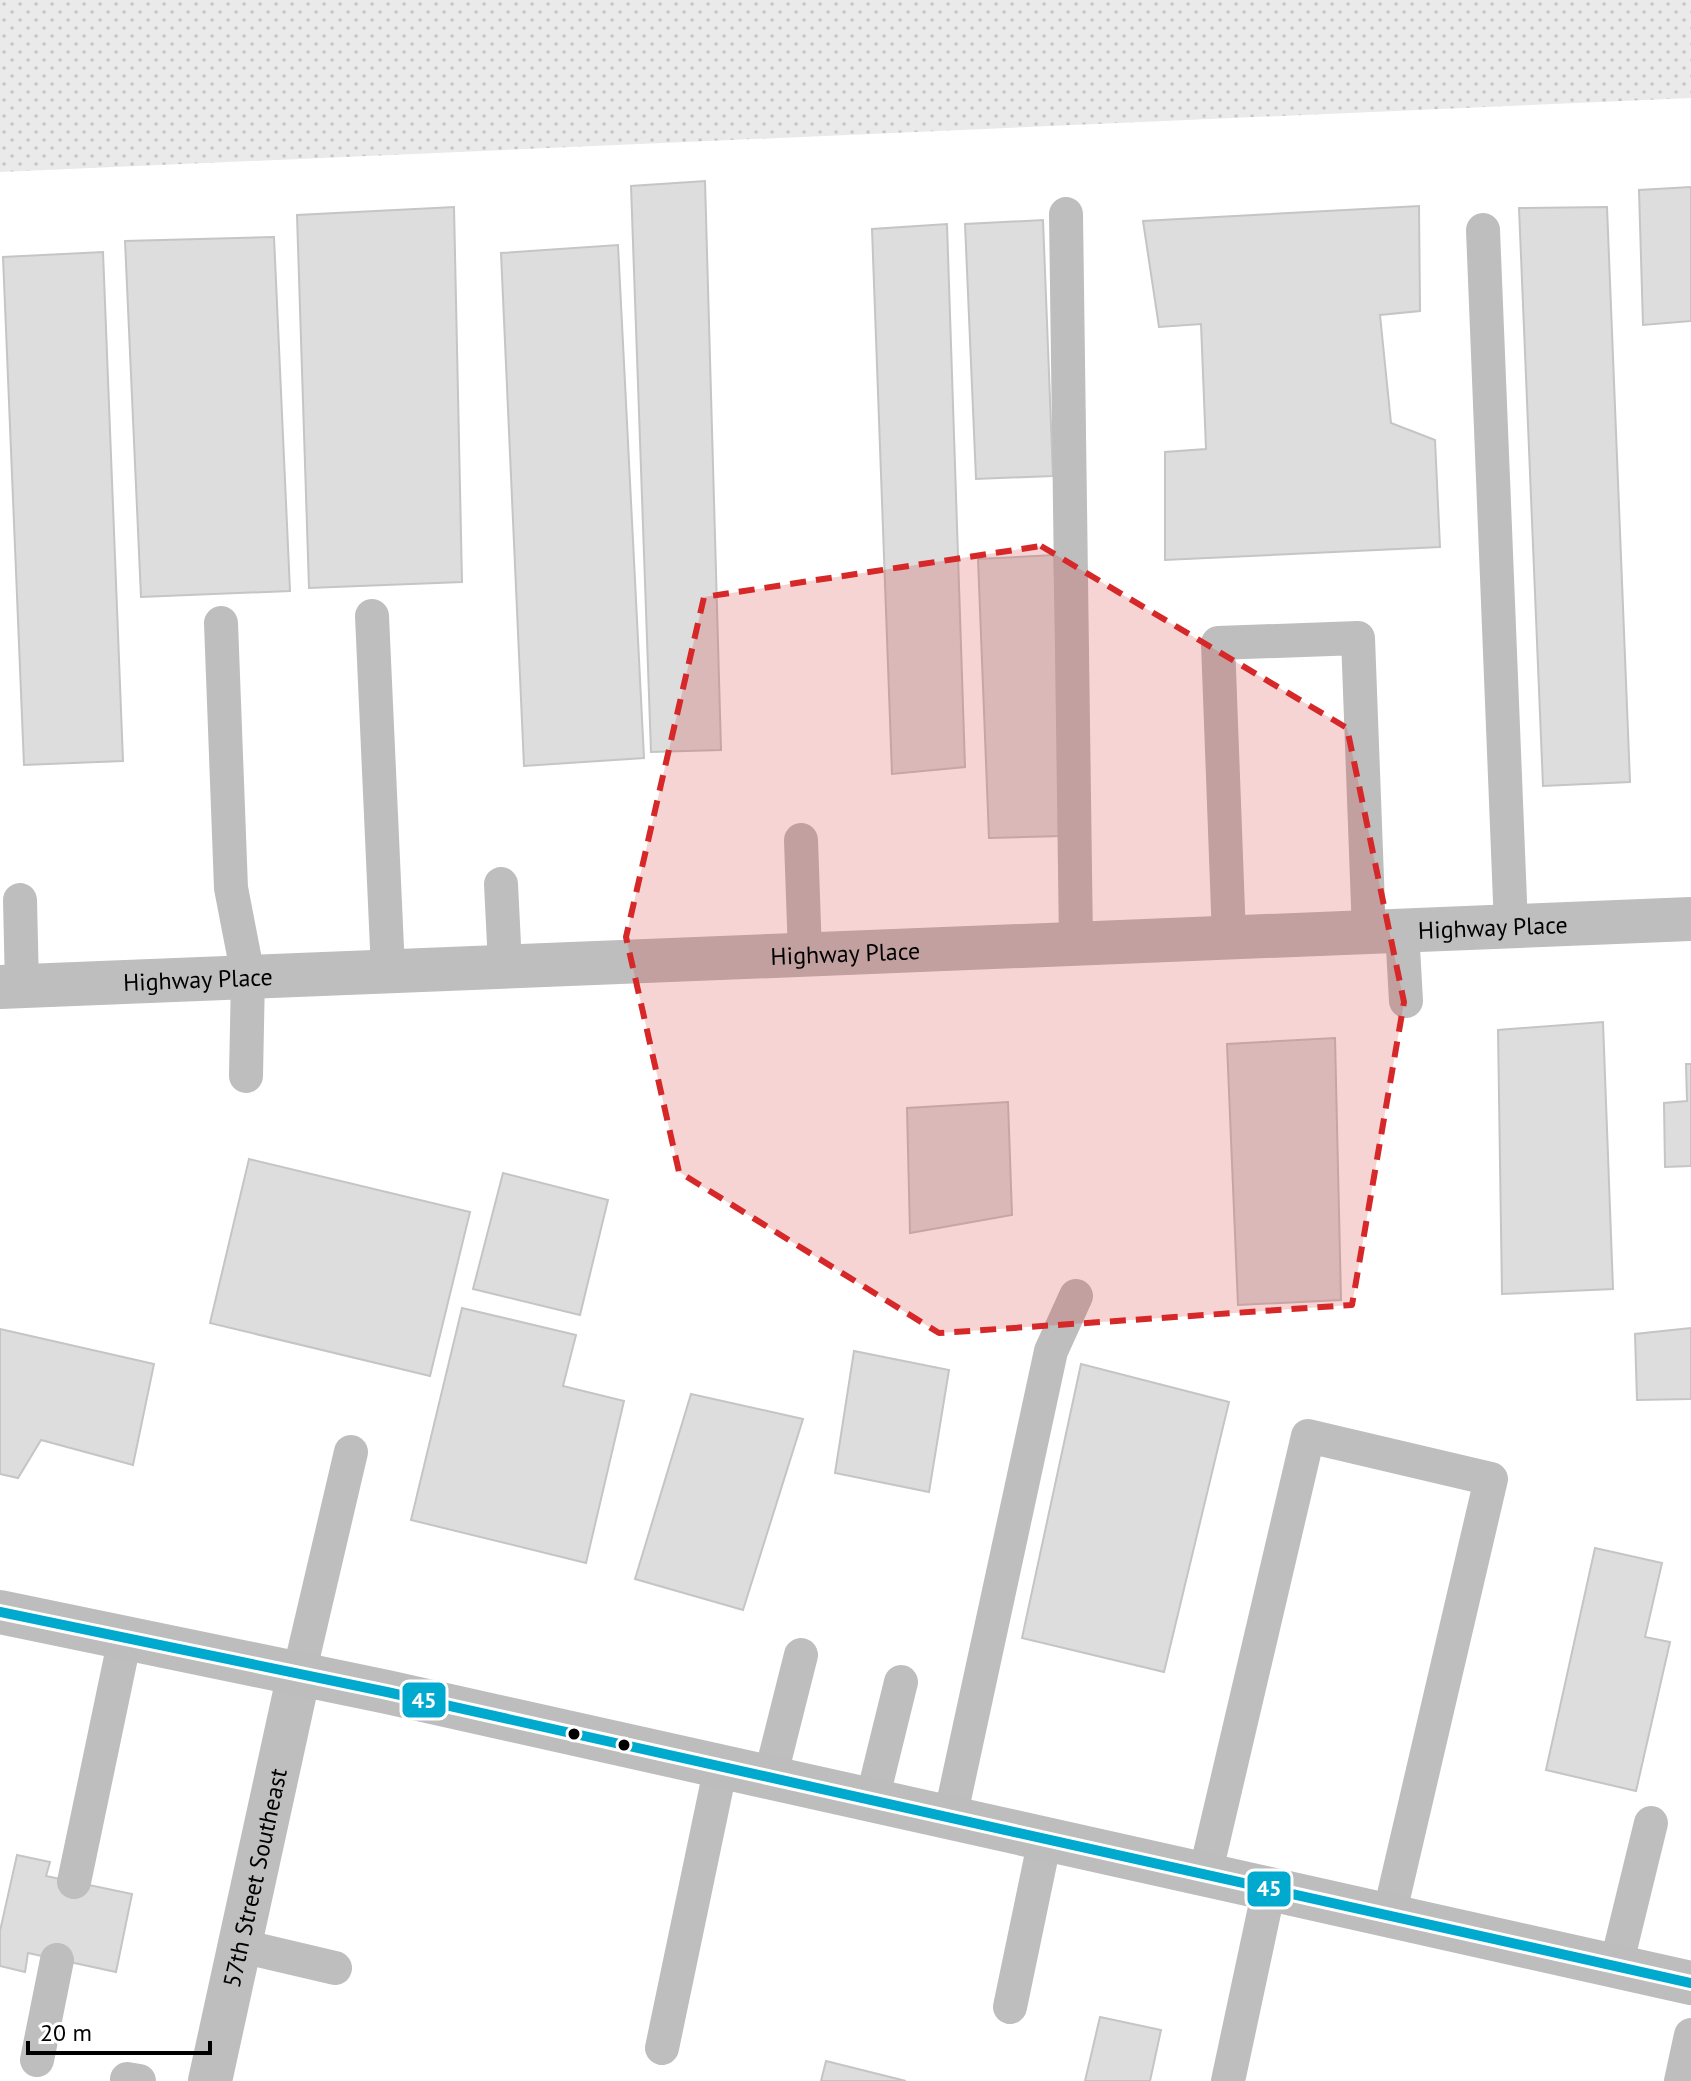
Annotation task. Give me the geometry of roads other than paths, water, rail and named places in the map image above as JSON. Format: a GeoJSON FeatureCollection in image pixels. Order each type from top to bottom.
{"type":"FeatureCollection","features":[{"type":"Feature","properties":{"kind":"main road"},"geometry":{"type":"LineString","coordinates":[[0,1612],[721,1766],[1691,1983]]}},
{"type":"Feature","properties":{"kind":"street","name":"Highway Place"},"geometry":{"type":"LineString","coordinates":[[11,987],[1691,919]]}},
{"type":"Feature","properties":{"kind":"street","name":"57th Street Southeast"},"geometry":{"type":"LineString","coordinates":[[210,2081],[299,1674]]}},
{"type":"Feature","properties":{"kind":"lane"},"geometry":{"type":"LineString","coordinates":[[1066,214],[1076,943]]}},
{"type":"Feature","properties":{"kind":"lane"},"geometry":{"type":"LineString","coordinates":[[1483,230],[1511,926]]}},
{"type":"Feature","properties":{"kind":"lane"},"geometry":{"type":"LineString","coordinates":[[372,616],[388,970]]}},
{"type":"Feature","properties":{"kind":"lane"},"geometry":{"type":"LineString","coordinates":[[221,623],[231,888],[248,976],[246,1076]]}},
{"type":"Feature","properties":{"kind":"lane"},"geometry":{"type":"LineString","coordinates":[[1229,937],[1218,643],[1358,638],[1386,931],[1406,1001]]}},
{"type":"Feature","properties":{"kind":"lane"},"geometry":{"type":"LineString","coordinates":[[801,840],[805,954]]}},
{"type":"Feature","properties":{"kind":"lane"},"geometry":{"type":"LineString","coordinates":[[501,884],[505,965]]}},
{"type":"Feature","properties":{"kind":"lane"},"geometry":{"type":"LineString","coordinates":[[11,987],[20,900]]}},
{"type":"Feature","properties":{"kind":"lane"},"geometry":{"type":"LineString","coordinates":[[950,1818],[1051,1351],[1076,1296]]}},
{"type":"Feature","properties":{"kind":"lane"},"geometry":{"type":"LineString","coordinates":[[1205,1875],[1308,1436],[1491,1479],[1389,1916]]}},
{"type":"Feature","properties":{"kind":"lane"},"geometry":{"type":"LineString","coordinates":[[299,1674],[351,1452]]}},
{"type":"Feature","properties":{"kind":"lane"},"geometry":{"type":"LineString","coordinates":[[74,1882],[125,1638]]}},
{"type":"Feature","properties":{"kind":"lane"},"geometry":{"type":"LineString","coordinates":[[770,1778],[801,1655]]}},
{"type":"Feature","properties":{"kind":"lane"},"geometry":{"type":"LineString","coordinates":[[872,1800],[901,1682]]}},
{"type":"Feature","properties":{"kind":"lane"},"geometry":{"type":"LineString","coordinates":[[662,2048],[721,1766]]}},
{"type":"Feature","properties":{"kind":"lane"},"geometry":{"type":"LineString","coordinates":[[1616,1966],[1651,1823]]}},
{"type":"Feature","properties":{"kind":"lane"},"geometry":{"type":"LineString","coordinates":[[1010,2007],[1045,1839]]}},
{"type":"Feature","properties":{"kind":"lane"},"geometry":{"type":"LineString","coordinates":[[1228,2081],[1269,1889]]}},
{"type":"Feature","properties":{"kind":"lane"},"geometry":{"type":"LineString","coordinates":[[241,1946],[335,1968]]}},
{"type":"Feature","properties":{"kind":"lane"},"geometry":{"type":"LineString","coordinates":[[37,2060],[57,1960]]}},
{"type":"Feature","properties":{"kind":"lane"},"geometry":{"type":"LineString","coordinates":[[1681,2081],[1691,2035]]}}]}
